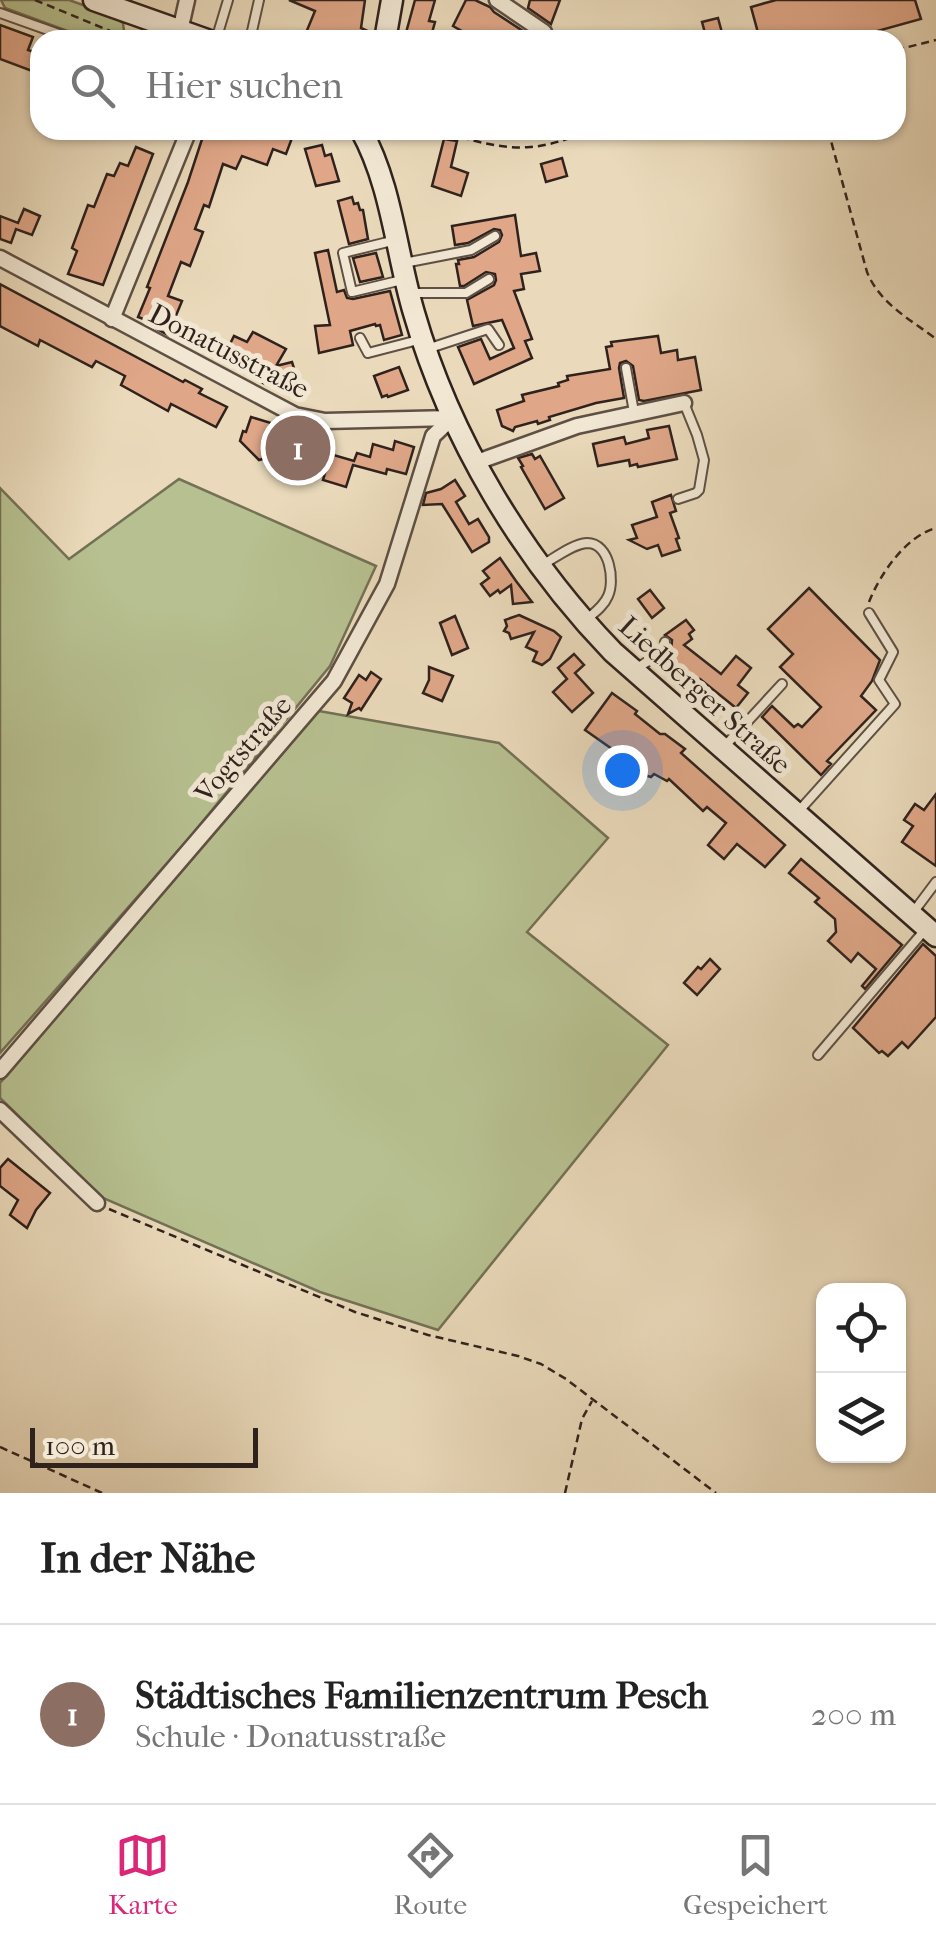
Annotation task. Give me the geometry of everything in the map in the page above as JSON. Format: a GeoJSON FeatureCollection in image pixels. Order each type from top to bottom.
{"type":"FeatureCollection","features":[{"type":"Feature","properties":{"kind":"main road"},"geometry":{"type":"LineString","coordinates":[[94,0],[180,30]]}},
{"type":"Feature","properties":{"kind":"main road"},"geometry":{"type":"LineString","coordinates":[[388,30],[392,0]]}},
{"type":"Feature","properties":{"kind":"main road","name":"Liedberger Straße"},"geometry":{"type":"LineString","coordinates":[[365,140],[380,175],[423,344],[452,418],[540,566],[584,622],[633,670],[925,926]]}},
{"type":"Feature","properties":{"kind":"street"},"geometry":{"type":"LineString","coordinates":[[180,30],[187,0]]}},
{"type":"Feature","properties":{"kind":"street"},"geometry":{"type":"LineString","coordinates":[[496,0],[518,7],[542,30]]}},
{"type":"Feature","properties":{"kind":"street"},"geometry":{"type":"LineString","coordinates":[[112,319],[185,140]]}},
{"type":"Feature","properties":{"kind":"street","name":"Donatusstraße"},"geometry":{"type":"LineString","coordinates":[[0,258],[287,412],[324,421],[452,418]]}},
{"type":"Feature","properties":{"kind":"street"},"geometry":{"type":"LineString","coordinates":[[477,462],[565,430],[684,403]]}},
{"type":"Feature","properties":{"kind":"street","name":"Vogtstraße"},"geometry":{"type":"LineString","coordinates":[[0,1071],[334,681],[387,584],[434,436],[452,418]]}},
{"type":"Feature","properties":{"kind":"street"},"geometry":{"type":"LineString","coordinates":[[0,1110],[96,1204]]}},
{"type":"Feature","properties":{"kind":"lane"},"geometry":{"type":"LineString","coordinates":[[219,30],[228,0]]}},
{"type":"Feature","properties":{"kind":"lane"},"geometry":{"type":"LineString","coordinates":[[252,30],[258,0]]}},
{"type":"Feature","properties":{"kind":"lane"},"geometry":{"type":"LineString","coordinates":[[0,12],[49,30]]}},
{"type":"Feature","properties":{"kind":"lane"},"geometry":{"type":"LineString","coordinates":[[396,240],[343,254],[352,292],[405,279],[495,236]]}},
{"type":"Feature","properties":{"kind":"lane"},"geometry":{"type":"LineString","coordinates":[[405,279],[466,293],[489,278]]}},
{"type":"Feature","properties":{"kind":"lane"},"geometry":{"type":"LineString","coordinates":[[360,338],[368,353],[488,329],[499,345]]}},
{"type":"Feature","properties":{"kind":"lane"},"geometry":{"type":"LineString","coordinates":[[626,368],[634,414]]}},
{"type":"Feature","properties":{"kind":"lane"},"geometry":{"type":"LineString","coordinates":[[678,499],[699,490],[704,460],[684,403]]}},
{"type":"Feature","properties":{"kind":"lane"},"geometry":{"type":"LineString","coordinates":[[540,566],[584,543],[594,544],[602,551],[610,567],[608,598],[584,622]]}},
{"type":"Feature","properties":{"kind":"lane"},"geometry":{"type":"LineString","coordinates":[[797,812],[895,704],[879,680],[892,652],[870,614]]}},
{"type":"Feature","properties":{"kind":"lane"},"geometry":{"type":"LineString","coordinates":[[633,670],[664,651],[665,642]]}},
{"type":"Feature","properties":{"kind":"lane"},"geometry":{"type":"LineString","coordinates":[[722,749],[782,684]]}},
{"type":"Feature","properties":{"kind":"lane"},"geometry":{"type":"LineString","coordinates":[[818,1055],[925,926],[936,882]]}},
{"type":"Feature","properties":{"kind":"path"},"geometry":{"type":"LineString","coordinates":[[35,0],[108,30]]}},
{"type":"Feature","properties":{"kind":"path"},"geometry":{"type":"LineString","coordinates":[[906,48],[936,40]]}},
{"type":"Feature","properties":{"kind":"path"},"geometry":{"type":"LineString","coordinates":[[475,140],[520,148],[561,140]]}},
{"type":"Feature","properties":{"kind":"path"},"geometry":{"type":"LineString","coordinates":[[831,140],[874,286],[890,305],[936,339]]}},
{"type":"Feature","properties":{"kind":"path"},"geometry":{"type":"LineString","coordinates":[[870,614],[873,592],[902,548],[918,535],[936,528]]}},
{"type":"Feature","properties":{"kind":"path"},"geometry":{"type":"LineString","coordinates":[[96,1204],[355,1312],[541,1364],[716,1493]]}},
{"type":"Feature","properties":{"kind":"path"},"geometry":{"type":"LineString","coordinates":[[565,1493],[580,1427],[593,1399]]}},
{"type":"Feature","properties":{"kind":"path"},"geometry":{"type":"LineString","coordinates":[[0,1446],[102,1493]]}},
{"type":"Feature","properties":{"kind":"green space"},"geometry":{"type":"Polygon","coordinates":[[[1,0],[69,0],[108,14],[123,23],[124,30],[65,30],[5,8],[1,0]]]}},
{"type":"Feature","properties":{"kind":"green space"},"geometry":{"type":"Polygon","coordinates":[[[179,479],[376,566],[330,666],[190,837],[0,1053],[0,488],[69,559],[179,479]]]}},
{"type":"Feature","properties":{"kind":"green space"},"geometry":{"type":"Polygon","coordinates":[[[319,711],[499,743],[608,838],[527,932],[668,1045],[438,1330],[320,1292],[103,1198],[0,1098],[0,1083],[319,711]]]}},
{"type":"Feature","properties":{"kind":"building"},"geometry":{"type":"Polygon","coordinates":[[[289,0],[365,0],[361,28],[365,30],[307,30],[315,11],[289,0]]]}},
{"type":"Feature","properties":{"kind":"building"},"geometry":{"type":"Polygon","coordinates":[[[415,0],[435,0],[429,21],[435,22],[433,30],[407,30],[415,0]]]}},
{"type":"Feature","properties":{"kind":"building"},"geometry":{"type":"Polygon","coordinates":[[[466,0],[475,0],[521,30],[460,30],[453,26],[466,0]]]}},
{"type":"Feature","properties":{"kind":"building"},"geometry":{"type":"Polygon","coordinates":[[[530,0],[560,0],[551,24],[528,8],[530,0]]]}},
{"type":"Feature","properties":{"kind":"building"},"geometry":{"type":"Polygon","coordinates":[[[776,0],[915,0],[921,19],[881,30],[757,30],[751,7],[776,0]]]}},
{"type":"Feature","properties":{"kind":"building"},"geometry":{"type":"Polygon","coordinates":[[[718,18],[721,30],[704,30],[702,22],[718,18]]]}},
{"type":"Feature","properties":{"kind":"building"},"geometry":{"type":"Polygon","coordinates":[[[0,25],[30,36],[30,70],[0,59],[0,25]]]}},
{"type":"Feature","properties":{"kind":"building"},"geometry":{"type":"Polygon","coordinates":[[[202,140],[291,140],[286,154],[273,149],[267,165],[242,156],[236,169],[223,164],[209,207],[204,205],[195,229],[203,232],[190,266],[181,262],[168,296],[182,301],[168,335],[155,328],[157,324],[138,317],[202,140]]]}},
{"type":"Feature","properties":{"kind":"building"},"geometry":{"type":"Polygon","coordinates":[[[444,140],[457,141],[451,167],[468,173],[461,196],[432,186],[444,140]]]}},
{"type":"Feature","properties":{"kind":"building"},"geometry":{"type":"Polygon","coordinates":[[[322,145],[325,156],[331,154],[339,181],[316,186],[305,149],[322,145]]]}},
{"type":"Feature","properties":{"kind":"building"},"geometry":{"type":"Polygon","coordinates":[[[136,147],[153,154],[103,285],[68,274],[77,251],[72,248],[88,205],[94,207],[107,174],[114,176],[120,163],[128,166],[136,147]]]}},
{"type":"Feature","properties":{"kind":"building"},"geometry":{"type":"Polygon","coordinates":[[[562,158],[567,176],[546,182],[541,164],[562,158]]]}},
{"type":"Feature","properties":{"kind":"building"},"geometry":{"type":"Polygon","coordinates":[[[352,197],[363,210],[368,239],[349,244],[338,201],[352,197]]]}},
{"type":"Feature","properties":{"kind":"building"},"geometry":{"type":"Polygon","coordinates":[[[24,209],[40,216],[32,235],[16,229],[11,243],[0,239],[0,216],[18,223],[24,209]]]}},
{"type":"Feature","properties":{"kind":"building"},"geometry":{"type":"Polygon","coordinates":[[[515,215],[521,256],[536,253],[540,271],[521,274],[524,289],[514,291],[532,339],[525,341],[532,358],[474,384],[458,347],[481,339],[490,359],[514,348],[502,320],[473,326],[467,300],[494,285],[495,274],[486,272],[460,286],[456,264],[499,242],[502,235],[494,229],[468,243],[455,245],[452,226],[515,215]]]}},
{"type":"Feature","properties":{"kind":"building"},"geometry":{"type":"Polygon","coordinates":[[[328,250],[337,292],[344,290],[347,298],[353,299],[390,291],[402,335],[384,340],[380,325],[375,324],[350,331],[353,345],[319,353],[315,326],[330,325],[315,253],[328,250]]]}},
{"type":"Feature","properties":{"kind":"building"},"geometry":{"type":"Polygon","coordinates":[[[376,253],[383,277],[360,282],[353,258],[376,253]]]}},
{"type":"Feature","properties":{"kind":"building"},"geometry":{"type":"Polygon","coordinates":[[[0,284],[202,389],[199,393],[227,407],[216,427],[171,404],[168,411],[121,385],[125,376],[96,361],[92,367],[40,340],[38,346],[0,326],[0,284]]]}},
{"type":"Feature","properties":{"kind":"building"},"geometry":{"type":"Polygon","coordinates":[[[253,332],[286,349],[276,366],[292,362],[299,384],[288,388],[278,383],[267,385],[259,381],[261,376],[225,354],[234,336],[247,342],[253,332]]]}},
{"type":"Feature","properties":{"kind":"building"},"geometry":{"type":"Polygon","coordinates":[[[658,336],[661,353],[677,350],[678,360],[695,357],[701,390],[639,400],[633,366],[626,361],[619,368],[624,398],[549,417],[550,420],[538,424],[537,421],[515,427],[513,431],[502,426],[497,410],[524,401],[522,395],[559,386],[558,383],[568,380],[567,376],[610,369],[606,347],[612,346],[611,342],[658,336]]]}},
{"type":"Feature","properties":{"kind":"building"},"geometry":{"type":"Polygon","coordinates":[[[399,367],[408,390],[382,397],[374,376],[399,367]]]}},
{"type":"Feature","properties":{"kind":"building"},"geometry":{"type":"Polygon","coordinates":[[[251,417],[271,423],[269,428],[325,445],[323,452],[354,461],[357,453],[370,457],[373,444],[393,450],[395,441],[414,447],[406,474],[387,469],[386,474],[353,465],[346,487],[323,480],[327,466],[295,471],[287,463],[277,466],[270,457],[259,460],[240,441],[251,417]]]}},
{"type":"Feature","properties":{"kind":"building"},"geometry":{"type":"Polygon","coordinates":[[[669,426],[677,459],[638,467],[630,466],[629,460],[598,466],[593,444],[624,437],[626,444],[649,438],[647,430],[669,426]]]}},
{"type":"Feature","properties":{"kind":"building"},"geometry":{"type":"Polygon","coordinates":[[[532,454],[535,459],[540,456],[564,498],[545,509],[518,458],[532,454]]]}},
{"type":"Feature","properties":{"kind":"building"},"geometry":{"type":"Polygon","coordinates":[[[455,480],[465,496],[456,502],[469,524],[478,519],[489,537],[489,542],[472,552],[442,504],[423,505],[426,493],[455,480]]]}},
{"type":"Feature","properties":{"kind":"building"},"geometry":{"type":"Polygon","coordinates":[[[671,495],[676,511],[670,513],[680,550],[662,556],[658,545],[647,549],[629,540],[637,538],[632,525],[657,517],[652,502],[671,495]]]}},
{"type":"Feature","properties":{"kind":"building"},"geometry":{"type":"Polygon","coordinates":[[[500,558],[532,602],[513,604],[511,585],[490,596],[481,584],[489,578],[483,571],[500,558]]]}},
{"type":"Feature","properties":{"kind":"building"},"geometry":{"type":"Polygon","coordinates":[[[809,588],[880,660],[861,696],[876,710],[827,761],[831,764],[821,775],[762,717],[772,706],[794,727],[802,727],[821,707],[780,667],[793,654],[768,629],[809,588]]]}},
{"type":"Feature","properties":{"kind":"building"},"geometry":{"type":"Polygon","coordinates":[[[650,590],[664,608],[652,618],[638,599],[650,590]]]}},
{"type":"Feature","properties":{"kind":"building"},"geometry":{"type":"Polygon","coordinates":[[[519,615],[561,637],[550,659],[542,665],[533,661],[537,652],[526,647],[534,632],[511,639],[504,631],[505,620],[519,615]]]}},
{"type":"Feature","properties":{"kind":"building"},"geometry":{"type":"Polygon","coordinates":[[[455,616],[468,648],[452,655],[440,623],[455,616]]]}},
{"type":"Feature","properties":{"kind":"building"},"geometry":{"type":"Polygon","coordinates":[[[686,620],[694,630],[689,634],[692,639],[684,645],[721,674],[736,656],[751,668],[738,685],[748,693],[736,708],[700,679],[695,685],[660,662],[671,652],[672,640],[665,635],[686,620]]]}},
{"type":"Feature","properties":{"kind":"building"},"geometry":{"type":"Polygon","coordinates":[[[574,654],[584,665],[575,673],[593,693],[572,712],[553,692],[567,679],[558,668],[574,654]]]}},
{"type":"Feature","properties":{"kind":"building"},"geometry":{"type":"Polygon","coordinates":[[[429,667],[453,676],[442,701],[423,693],[429,667]]]}},
{"type":"Feature","properties":{"kind":"building"},"geometry":{"type":"Polygon","coordinates":[[[371,672],[381,679],[361,710],[348,714],[352,703],[344,698],[359,675],[366,680],[371,672]]]}},
{"type":"Feature","properties":{"kind":"building"},"geometry":{"type":"Polygon","coordinates":[[[612,693],[660,734],[685,749],[681,753],[785,845],[765,867],[737,844],[724,859],[708,845],[726,823],[707,807],[703,811],[669,779],[644,775],[635,760],[619,747],[615,751],[585,730],[612,693]]]}},
{"type":"Feature","properties":{"kind":"building"},"geometry":{"type":"Polygon","coordinates":[[[936,794],[936,866],[902,842],[913,826],[904,820],[915,804],[924,810],[936,794]]]}},
{"type":"Feature","properties":{"kind":"building"},"geometry":{"type":"Polygon","coordinates":[[[801,859],[902,945],[865,989],[862,986],[876,969],[858,953],[851,962],[828,941],[836,932],[835,919],[815,902],[819,898],[789,873],[801,859]]]}},
{"type":"Feature","properties":{"kind":"building"},"geometry":{"type":"Polygon","coordinates":[[[923,944],[936,956],[936,1017],[908,1048],[902,1042],[888,1056],[879,1053],[853,1028],[923,944]]]}},
{"type":"Feature","properties":{"kind":"building"},"geometry":{"type":"Polygon","coordinates":[[[710,959],[720,969],[697,995],[684,983],[710,959]]]}},
{"type":"Feature","properties":{"kind":"building"},"geometry":{"type":"Polygon","coordinates":[[[8,1159],[50,1193],[27,1228],[10,1215],[18,1200],[0,1186],[0,1168],[8,1159]]]}},
{"type":"Feature","properties":{"kind":"place","name":"Städtisches Familienzentrum Pesch"},"geometry":{"type":"Point","coordinates":[298,448]}}]}
